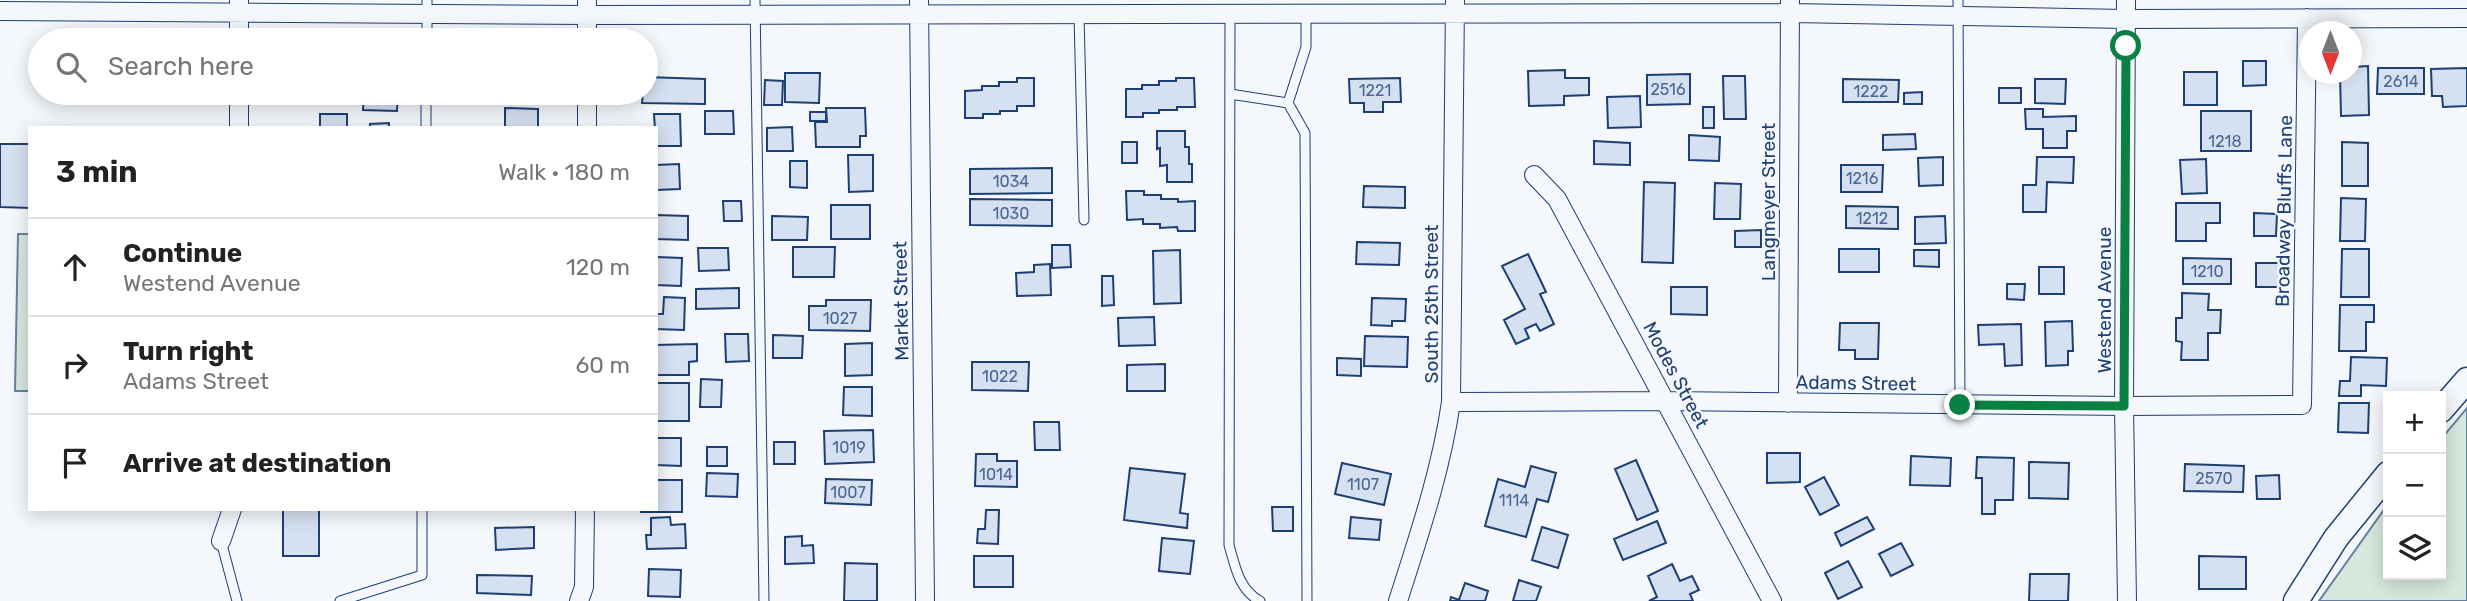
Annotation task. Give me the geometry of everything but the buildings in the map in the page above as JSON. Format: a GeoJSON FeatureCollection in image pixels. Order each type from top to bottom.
{"type":"FeatureCollection","features":[{"type":"Feature","properties":{"kind":"street","name":"Westend Avenue"},"geometry":{"type":"LineString","coordinates":[[2126,0],[2124,406],[2127,601]]}},
{"type":"Feature","properties":{"kind":"street"},"geometry":{"type":"LineString","coordinates":[[239,6],[239,28]]}},
{"type":"Feature","properties":{"kind":"street"},"geometry":{"type":"LineString","coordinates":[[0,11],[239,6],[919,7],[1087,12],[1236,9],[1306,13],[1455,7],[1790,6],[1958,9],[2126,19],[2467,18]]}},
{"type":"Feature","properties":{"kind":"street","name":"Langmeyer Street"},"geometry":{"type":"LineString","coordinates":[[1788,403],[1790,6]]}},
{"type":"Feature","properties":{"kind":"street"},"geometry":{"type":"LineString","coordinates":[[587,7],[587,28]]}},
{"type":"Feature","properties":{"kind":"street","name":"Market Street"},"geometry":{"type":"LineString","coordinates":[[919,7],[925,601]]}},
{"type":"Feature","properties":{"kind":"street","name":"South 25th Street"},"geometry":{"type":"LineString","coordinates":[[1398,601],[1434,489],[1445,445],[1451,402],[1455,7]]}},
{"type":"Feature","properties":{"kind":"street","name":"Broadway Bluffs Lane"},"geometry":{"type":"LineString","coordinates":[[2302,405],[2307,18]]}},
{"type":"Feature","properties":{"kind":"street"},"geometry":{"type":"LineString","coordinates":[[239,105],[239,126]]}},
{"type":"Feature","properties":{"kind":"street"},"geometry":{"type":"LineString","coordinates":[[587,105],[587,126]]}},
{"type":"Feature","properties":{"kind":"street","name":"Modes Street"},"geometry":{"type":"LineString","coordinates":[[1534,175],[1557,199],[1772,601]]}},
{"type":"Feature","properties":{"kind":"street"},"geometry":{"type":"LineString","coordinates":[[2446,404],[2467,380]]}},
{"type":"Feature","properties":{"kind":"street","name":"Adams Street"},"geometry":{"type":"LineString","coordinates":[[1451,402],[2302,405]]}},
{"type":"Feature","properties":{"kind":"street"},"geometry":{"type":"LineString","coordinates":[[2296,601],[2336,538],[2383,480]]}},
{"type":"Feature","properties":{"kind":"street"},"geometry":{"type":"LineString","coordinates":[[221,541],[231,511]]}},
{"type":"Feature","properties":{"kind":"street"},"geometry":{"type":"LineString","coordinates":[[582,594],[585,511]]}},
{"type":"Feature","properties":{"kind":"lane"},"geometry":{"type":"LineString","coordinates":[[427,7],[427,28]]}},
{"type":"Feature","properties":{"kind":"lane"},"geometry":{"type":"LineString","coordinates":[[755,7],[764,601]]}},
{"type":"Feature","properties":{"kind":"lane"},"geometry":{"type":"LineString","coordinates":[[1236,9],[1230,94],[1229,545],[1239,579],[1251,597],[1260,601]]}},
{"type":"Feature","properties":{"kind":"lane"},"geometry":{"type":"LineString","coordinates":[[1958,9],[1960,405]]}},
{"type":"Feature","properties":{"kind":"lane"},"geometry":{"type":"LineString","coordinates":[[1084,220],[1087,12]]}},
{"type":"Feature","properties":{"kind":"lane"},"geometry":{"type":"LineString","coordinates":[[1306,13],[1306,47],[1288,103],[1305,133],[1307,601]]}},
{"type":"Feature","properties":{"kind":"lane"},"geometry":{"type":"LineString","coordinates":[[1230,94],[1288,103]]}},
{"type":"Feature","properties":{"kind":"lane"},"geometry":{"type":"LineString","coordinates":[[426,105],[426,126]]}},
{"type":"Feature","properties":{"kind":"lane"},"geometry":{"type":"LineString","coordinates":[[340,601],[422,575],[422,511]]}},
{"type":"Feature","properties":{"kind":"lane"},"geometry":{"type":"LineString","coordinates":[[221,541],[237,601]]}},
{"type":"Feature","properties":{"kind":"shaded area"},"geometry":{"type":"Polygon","coordinates":[[[18,234],[28,234],[28,391],[15,391],[18,234]]]}},
{"type":"Feature","properties":{"kind":"shaded area"},"geometry":{"type":"Polygon","coordinates":[[[2467,408],[2467,601],[2319,601],[2383,511],[2383,580],[2446,580],[2446,433],[2467,408]]]}},
{"type":"Feature","properties":{"kind":"route"},"geometry":{"type":"LineString","coordinates":[[1960,405],[2124,406],[2126,46]]}}]}
